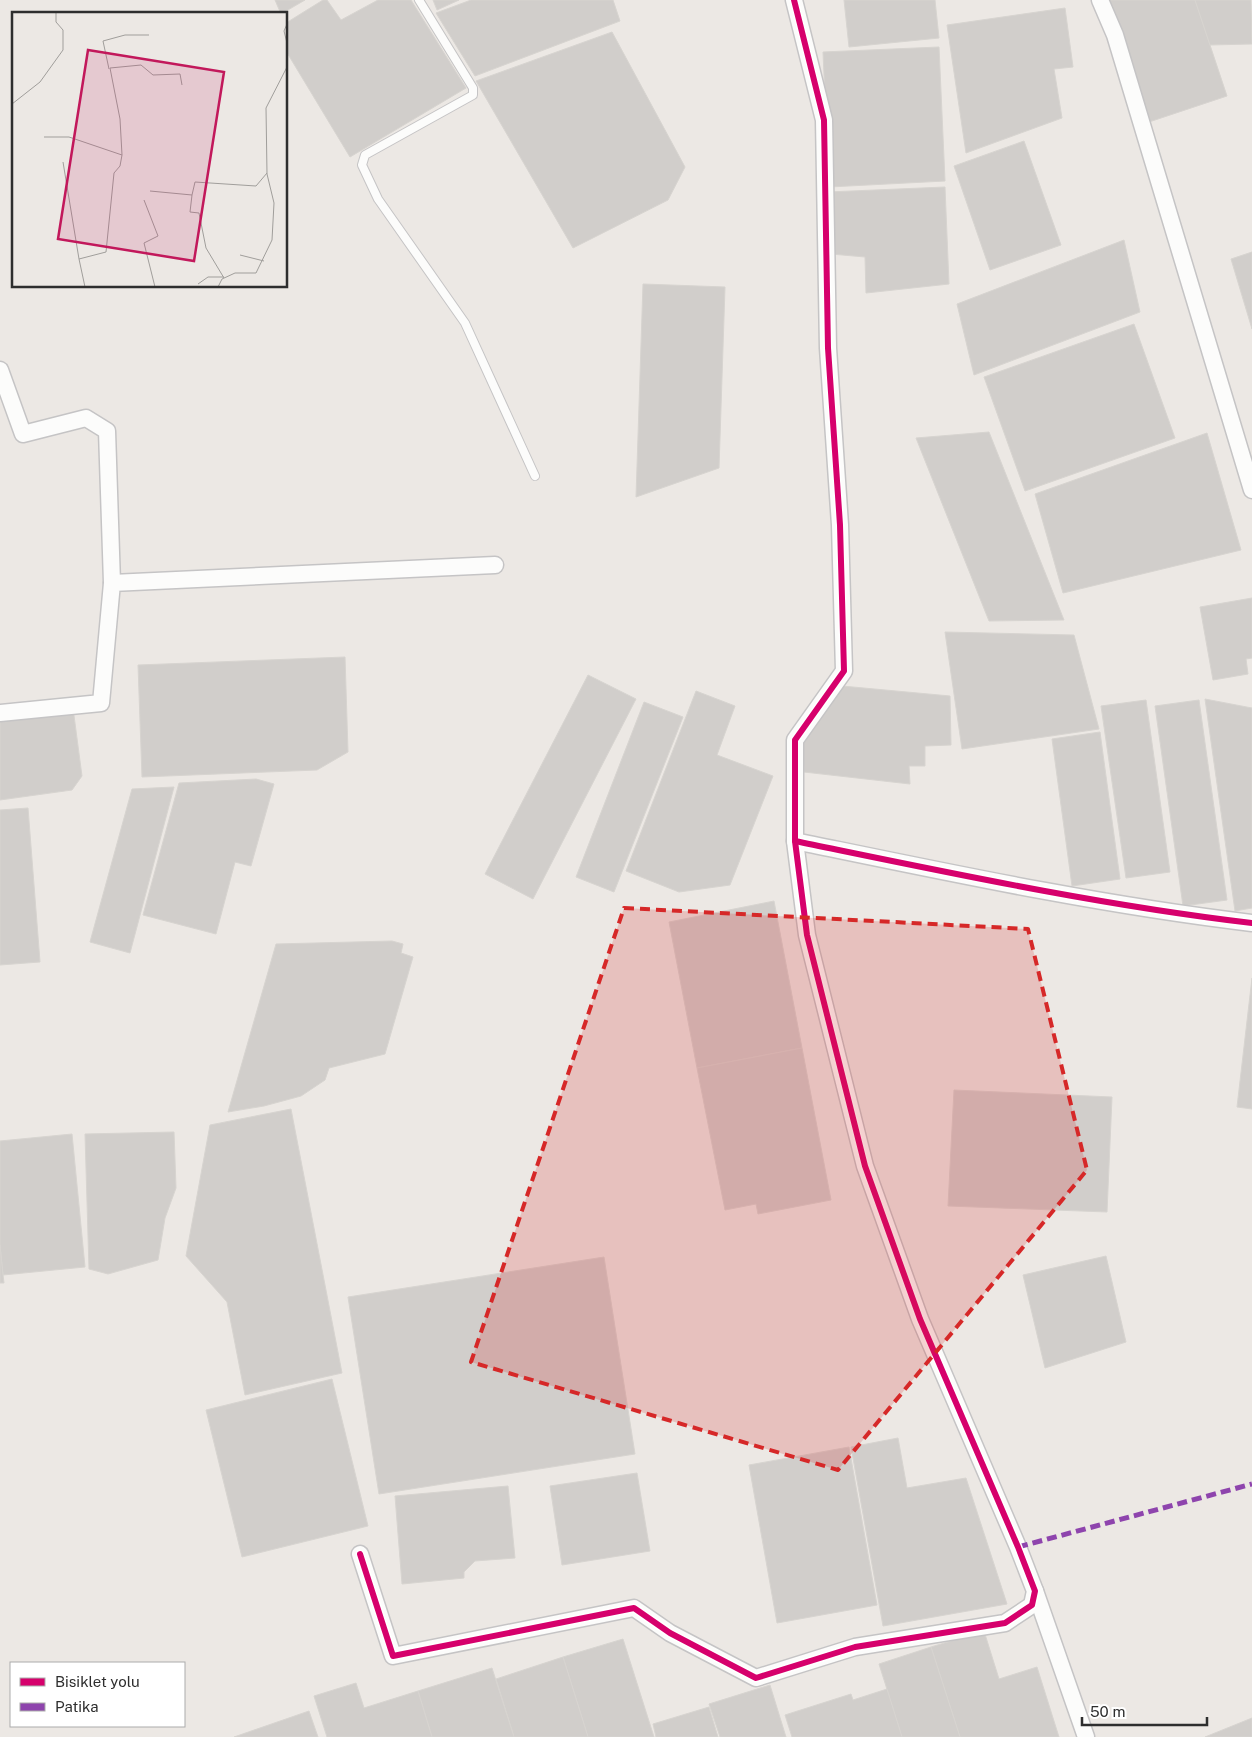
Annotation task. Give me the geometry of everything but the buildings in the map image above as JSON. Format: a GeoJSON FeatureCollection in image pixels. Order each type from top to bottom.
{"type":"FeatureCollection","features":[{"type":"Feature","properties":{"kind":"street"},"geometry":{"type":"LineString","coordinates":[[794,0],[824,120],[828,348],[840,525],[844,671],[795,740],[795,841],[806,935],[865,1166],[920,1319],[1006,1514],[1086,1737]]}},
{"type":"Feature","properties":{"kind":"street"},"geometry":{"type":"LineString","coordinates":[[1100,0],[1116,35],[1252,490]]}},
{"type":"Feature","properties":{"kind":"street"},"geometry":{"type":"LineString","coordinates":[[0,370],[23,434],[86,418],[108,431],[112,583],[101,703],[0,713]]}},
{"type":"Feature","properties":{"kind":"street"},"geometry":{"type":"LineString","coordinates":[[112,583],[494,565]]}},
{"type":"Feature","properties":{"kind":"street"},"geometry":{"type":"LineString","coordinates":[[795,841],[912,865],[1177,914],[1252,923]]}},
{"type":"Feature","properties":{"kind":"street"},"geometry":{"type":"LineString","coordinates":[[360,1554],[393,1656],[634,1608],[670,1633],[756,1678],[855,1647],[1005,1623],[1032,1605],[1035,1591]]}},
{"type":"Feature","properties":{"kind":"lane"},"geometry":{"type":"LineString","coordinates":[[419,0],[473,88],[473,95],[365,155],[362,165],[378,199],[465,323],[534,476]]}},
{"type":"Feature","properties":{"kind":"highlighted area"},"geometry":{"type":"Polygon","coordinates":[[[624,908],[1028,929],[1087,1170],[838,1470],[471,1362],[624,908]]]}},
{"type":"Feature","properties":{"kind":"marked path"},"geometry":{"type":"LineString","coordinates":[[1018,1547],[1252,1484]]}},
{"type":"Feature","properties":{"kind":"cycle path"},"geometry":{"type":"LineString","coordinates":[[794,0],[824,120],[828,348],[840,525],[844,671],[795,740],[795,841],[1080,897],[1195,916],[1252,923]]}},
{"type":"Feature","properties":{"kind":"cycle path"},"geometry":{"type":"LineString","coordinates":[[360,1554],[393,1656],[634,1608],[670,1633],[756,1678],[855,1647],[1005,1623],[1032,1605],[1035,1591],[920,1319],[865,1166],[807,935],[795,841]]}}]}
